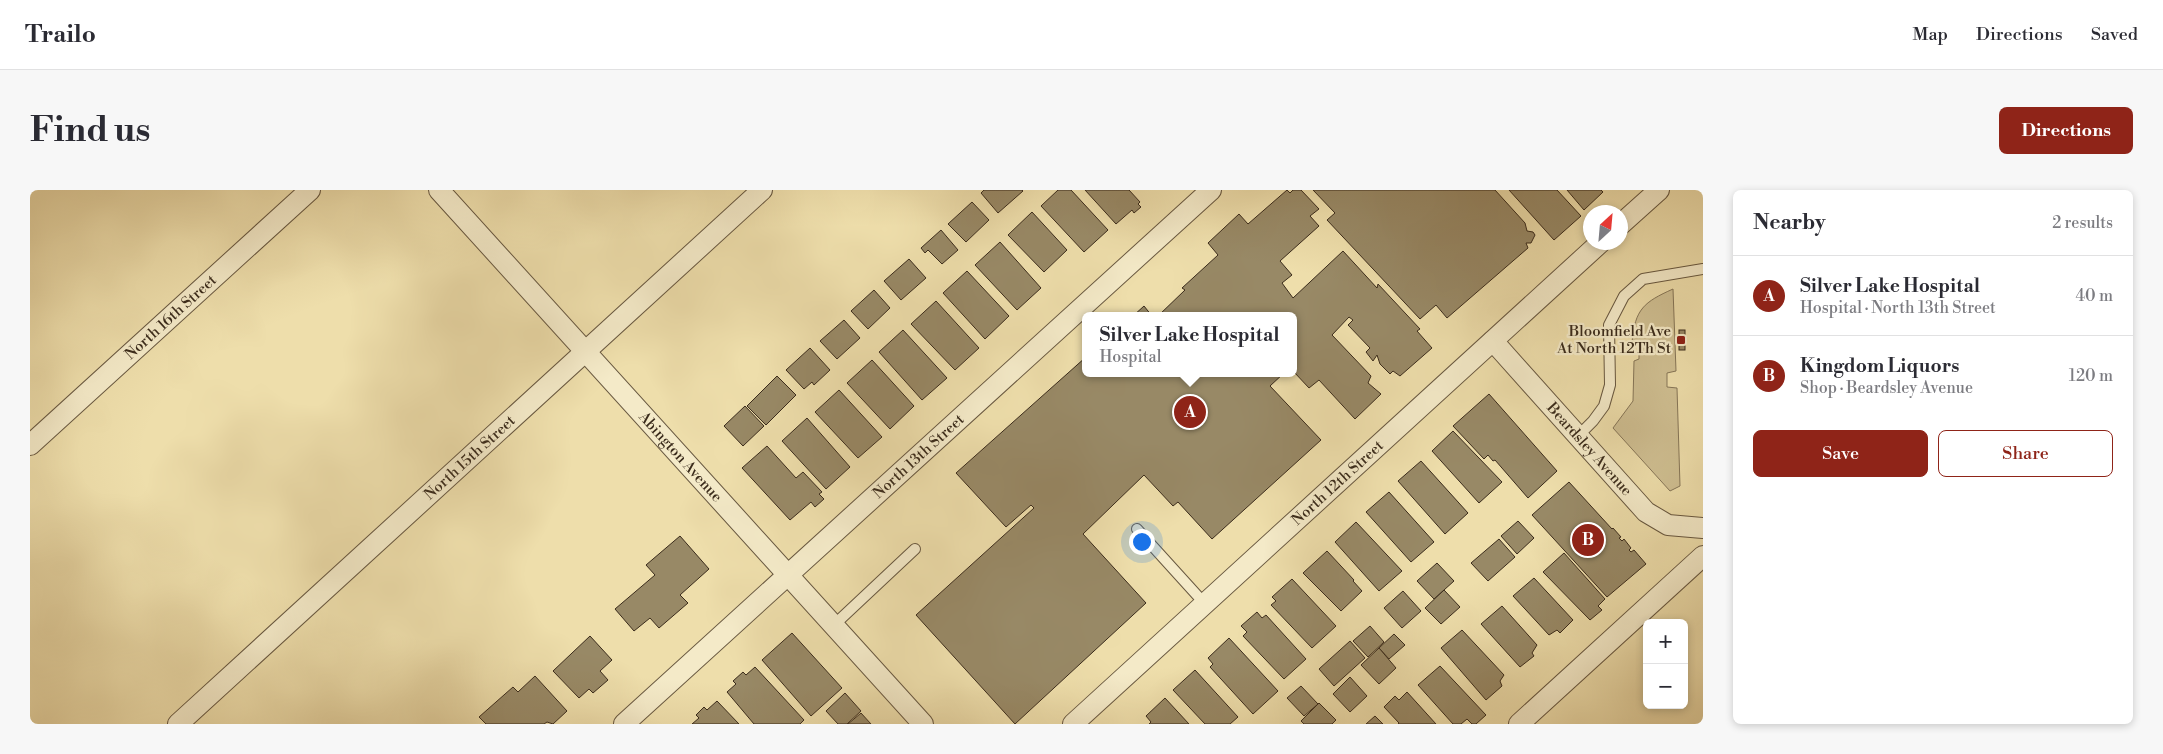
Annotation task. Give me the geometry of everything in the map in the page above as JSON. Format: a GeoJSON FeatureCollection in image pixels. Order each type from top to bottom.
{"type":"FeatureCollection","features":[{"type":"Feature","properties":{"kind":"street","name":"North 16th Street"},"geometry":{"type":"LineString","coordinates":[[30,445],[310,190]]}},
{"type":"Feature","properties":{"kind":"street","name":"Abington Avenue"},"geometry":{"type":"LineString","coordinates":[[439,190],[923,724]]}},
{"type":"Feature","properties":{"kind":"street","name":"North 15th Street"},"geometry":{"type":"LineString","coordinates":[[178,724],[762,190]]}},
{"type":"Feature","properties":{"kind":"street","name":"North 13th Street"},"geometry":{"type":"LineString","coordinates":[[624,724],[1211,190]]}},
{"type":"Feature","properties":{"kind":"street"},"geometry":{"type":"LineString","coordinates":[[1628,218],[1659,190]]}},
{"type":"Feature","properties":{"kind":"street","name":"North 12th Street"},"geometry":{"type":"LineString","coordinates":[[1073,724],[1592,250]]}},
{"type":"Feature","properties":{"kind":"street","name":"Beardsley Avenue"},"geometry":{"type":"LineString","coordinates":[[1494,341],[1646,512],[1668,525],[1703,528]]}},
{"type":"Feature","properties":{"kind":"street"},"geometry":{"type":"LineString","coordinates":[[1519,724],[1703,556]]}},
{"type":"Feature","properties":{"kind":"lane"},"geometry":{"type":"LineString","coordinates":[[1578,436],[1593,421],[1606,399],[1610,385],[1609,325],[1624,296],[1643,279],[1703,269]]}},
{"type":"Feature","properties":{"kind":"lane"},"geometry":{"type":"LineString","coordinates":[[1137,529],[1205,604]]}},
{"type":"Feature","properties":{"kind":"lane"},"geometry":{"type":"LineString","coordinates":[[834,626],[916,549]]}},
{"type":"Feature","properties":{"kind":"shaded area"},"geometry":{"type":"Polygon","coordinates":[[[1673,289],[1676,371],[1667,373],[1667,387],[1677,388],[1680,486],[1670,491],[1613,428],[1633,401],[1634,361],[1639,359],[1639,342],[1632,342],[1633,331],[1639,314],[1648,303],[1673,289]]]}},
{"type":"Feature","properties":{"kind":"building"},"geometry":{"type":"Polygon","coordinates":[[[984,190],[1023,191],[998,213],[981,193],[984,190]]]}},
{"type":"Feature","properties":{"kind":"building"},"geometry":{"type":"Polygon","coordinates":[[[1058,190],[1071,190],[1108,230],[1084,252],[1041,206],[1058,190]]]}},
{"type":"Feature","properties":{"kind":"building"},"geometry":{"type":"Polygon","coordinates":[[[1085,190],[1129,190],[1140,202],[1138,204],[1141,207],[1134,213],[1132,210],[1116,224],[1085,190]]]}},
{"type":"Feature","properties":{"kind":"building"},"geometry":{"type":"Polygon","coordinates":[[[1287,190],[1290,193],[1293,190],[1301,190],[1319,209],[1310,216],[1319,226],[1280,261],[1292,275],[1282,283],[1293,298],[1343,251],[1377,288],[1378,284],[1420,329],[1417,331],[1432,348],[1400,376],[1393,371],[1390,374],[1380,364],[1377,355],[1373,361],[1366,352],[1370,348],[1348,325],[1353,320],[1349,317],[1332,335],[1371,376],[1368,383],[1381,394],[1355,419],[1319,380],[1309,388],[1297,375],[1297,312],[1162,312],[1185,290],[1182,288],[1218,255],[1208,243],[1239,214],[1248,224],[1287,190]]]}},
{"type":"Feature","properties":{"kind":"building"},"geometry":{"type":"Polygon","coordinates":[[[1313,190],[1495,190],[1525,223],[1527,231],[1533,232],[1535,235],[1531,243],[1526,243],[1528,248],[1447,318],[1436,305],[1420,319],[1327,220],[1335,213],[1313,190]]]}},
{"type":"Feature","properties":{"kind":"building"},"geometry":{"type":"Polygon","coordinates":[[[1509,190],[1557,190],[1581,216],[1554,240],[1509,190]]]}},
{"type":"Feature","properties":{"kind":"building"},"geometry":{"type":"Polygon","coordinates":[[[1567,190],[1601,190],[1603,192],[1589,205],[1583,205],[1583,209],[1567,190]]]}},
{"type":"Feature","properties":{"kind":"building"},"geometry":{"type":"Polygon","coordinates":[[[972,202],[989,220],[966,242],[948,224],[972,202]]]}},
{"type":"Feature","properties":{"kind":"building"},"geometry":{"type":"Polygon","coordinates":[[[1032,212],[1067,250],[1044,272],[1008,235],[1032,212]]]}},
{"type":"Feature","properties":{"kind":"building"},"geometry":{"type":"Polygon","coordinates":[[[941,230],[958,250],[942,264],[928,250],[925,253],[921,248],[941,230]]]}},
{"type":"Feature","properties":{"kind":"building"},"geometry":{"type":"Polygon","coordinates":[[[1000,242],[1041,288],[1017,310],[975,265],[1000,242]]]}},
{"type":"Feature","properties":{"kind":"building"},"geometry":{"type":"Polygon","coordinates":[[[909,259],[926,278],[901,300],[884,281],[909,259]]]}},
{"type":"Feature","properties":{"kind":"building"},"geometry":{"type":"Polygon","coordinates":[[[967,271],[1009,316],[985,339],[943,293],[967,271]]]}},
{"type":"Feature","properties":{"kind":"building"},"geometry":{"type":"Polygon","coordinates":[[[874,290],[890,308],[868,329],[851,311],[874,290]]]}},
{"type":"Feature","properties":{"kind":"building"},"geometry":{"type":"Polygon","coordinates":[[[936,301],[979,348],[955,370],[911,324],[936,301]]]}},
{"type":"Feature","properties":{"kind":"building"},"geometry":{"type":"Polygon","coordinates":[[[1144,306],[1149,312],[1137,312],[1144,306]]]}},
{"type":"Feature","properties":{"kind":"building"},"geometry":{"type":"Polygon","coordinates":[[[844,320],[860,338],[837,359],[820,341],[844,320]]]}},
{"type":"Feature","properties":{"kind":"building"},"geometry":{"type":"Polygon","coordinates":[[[903,330],[947,378],[922,400],[879,352],[903,330]]]}},
{"type":"Feature","properties":{"kind":"building"},"geometry":{"type":"Polygon","coordinates":[[[1679,330],[1685,330],[1685,350],[1679,350],[1679,330]]]}},
{"type":"Feature","properties":{"kind":"building"},"geometry":{"type":"Polygon","coordinates":[[[810,348],[830,370],[814,385],[812,382],[804,389],[786,370],[810,348]]]}},
{"type":"Feature","properties":{"kind":"building"},"geometry":{"type":"Polygon","coordinates":[[[872,360],[914,406],[890,429],[847,383],[872,360]]]}},
{"type":"Feature","properties":{"kind":"building"},"geometry":{"type":"Polygon","coordinates":[[[1082,361],[1082,377],[1280,377],[1270,386],[1321,440],[1212,539],[1178,502],[1173,506],[1144,475],[1083,534],[1146,603],[1015,724],[916,615],[1034,508],[1031,505],[1006,527],[956,473],[1082,361]]]}},
{"type":"Feature","properties":{"kind":"building"},"geometry":{"type":"Polygon","coordinates":[[[777,376],[796,395],[766,425],[747,406],[777,376]]]}},
{"type":"Feature","properties":{"kind":"building"},"geometry":{"type":"Polygon","coordinates":[[[839,390],[882,437],[858,458],[815,412],[839,390]]]}},
{"type":"Feature","properties":{"kind":"building"},"geometry":{"type":"Polygon","coordinates":[[[1489,394],[1557,471],[1528,498],[1495,460],[1493,461],[1488,455],[1484,459],[1453,426],[1489,394]]]}},
{"type":"Feature","properties":{"kind":"building"},"geometry":{"type":"Polygon","coordinates":[[[745,406],[764,426],[743,446],[724,426],[745,406]]]}},
{"type":"Feature","properties":{"kind":"building"},"geometry":{"type":"Polygon","coordinates":[[[807,418],[850,467],[826,489],[782,441],[807,418]]]}},
{"type":"Feature","properties":{"kind":"building"},"geometry":{"type":"Polygon","coordinates":[[[1453,431],[1502,482],[1479,503],[1432,451],[1453,431]]]}},
{"type":"Feature","properties":{"kind":"building"},"geometry":{"type":"Polygon","coordinates":[[[767,446],[796,478],[803,472],[822,492],[819,494],[824,499],[815,507],[811,502],[790,520],[742,468],[767,446]]]}},
{"type":"Feature","properties":{"kind":"building"},"geometry":{"type":"Polygon","coordinates":[[[1421,461],[1468,513],[1445,534],[1398,481],[1421,461]]]}},
{"type":"Feature","properties":{"kind":"building"},"geometry":{"type":"Polygon","coordinates":[[[1569,482],[1621,537],[1619,538],[1622,541],[1624,539],[1631,548],[1629,550],[1631,552],[1634,550],[1646,564],[1607,597],[1532,515],[1569,482]]]}},
{"type":"Feature","properties":{"kind":"building"},"geometry":{"type":"Polygon","coordinates":[[[1389,492],[1434,542],[1411,562],[1366,512],[1389,492]]]}},
{"type":"Feature","properties":{"kind":"building"},"geometry":{"type":"Polygon","coordinates":[[[1518,521],[1534,538],[1517,554],[1501,536],[1518,521]]]}},
{"type":"Feature","properties":{"kind":"building"},"geometry":{"type":"Polygon","coordinates":[[[1356,522],[1402,571],[1379,591],[1335,542],[1356,522]]]}},
{"type":"Feature","properties":{"kind":"building"},"geometry":{"type":"Polygon","coordinates":[[[680,536],[709,569],[680,595],[688,603],[659,628],[650,618],[634,631],[615,609],[655,575],[646,565],[680,536]]]}},
{"type":"Feature","properties":{"kind":"building"},"geometry":{"type":"Polygon","coordinates":[[[1499,539],[1515,557],[1488,581],[1471,563],[1499,539]]]}},
{"type":"Feature","properties":{"kind":"building"},"geometry":{"type":"Polygon","coordinates":[[[1327,551],[1362,591],[1341,611],[1303,573],[1327,551]]]}},
{"type":"Feature","properties":{"kind":"building"},"geometry":{"type":"Polygon","coordinates":[[[1564,553],[1605,599],[1598,606],[1602,610],[1590,620],[1543,572],[1564,553]]]}},
{"type":"Feature","properties":{"kind":"building"},"geometry":{"type":"Polygon","coordinates":[[[1437,563],[1454,581],[1434,599],[1417,581],[1437,563]]]}},
{"type":"Feature","properties":{"kind":"building"},"geometry":{"type":"Polygon","coordinates":[[[1534,578],[1573,620],[1560,633],[1557,630],[1549,635],[1513,596],[1534,578]]]}},
{"type":"Feature","properties":{"kind":"building"},"geometry":{"type":"Polygon","coordinates":[[[1292,579],[1336,626],[1312,648],[1271,605],[1276,601],[1272,597],[1292,579]]]}},
{"type":"Feature","properties":{"kind":"building"},"geometry":{"type":"Polygon","coordinates":[[[1444,590],[1460,607],[1441,624],[1425,608],[1444,590]]]}},
{"type":"Feature","properties":{"kind":"building"},"geometry":{"type":"Polygon","coordinates":[[[1403,591],[1421,611],[1402,628],[1384,608],[1403,591]]]}},
{"type":"Feature","properties":{"kind":"building"},"geometry":{"type":"Polygon","coordinates":[[[1502,606],[1537,645],[1532,653],[1534,656],[1520,667],[1481,624],[1502,606]]]}},
{"type":"Feature","properties":{"kind":"building"},"geometry":{"type":"Polygon","coordinates":[[[1257,612],[1262,618],[1266,615],[1306,659],[1284,679],[1243,636],[1247,632],[1241,626],[1257,612]]]}},
{"type":"Feature","properties":{"kind":"building"},"geometry":{"type":"Polygon","coordinates":[[[1370,626],[1384,642],[1368,657],[1353,641],[1370,626]]]}},
{"type":"Feature","properties":{"kind":"building"},"geometry":{"type":"Polygon","coordinates":[[[1462,630],[1504,675],[1500,681],[1502,686],[1486,700],[1441,648],[1462,630]]]}},
{"type":"Feature","properties":{"kind":"building"},"geometry":{"type":"Polygon","coordinates":[[[792,633],[842,688],[811,716],[762,660],[792,633]]]}},
{"type":"Feature","properties":{"kind":"building"},"geometry":{"type":"Polygon","coordinates":[[[1394,634],[1405,645],[1389,659],[1379,648],[1394,634]]]}},
{"type":"Feature","properties":{"kind":"building"},"geometry":{"type":"Polygon","coordinates":[[[590,636],[612,660],[600,671],[608,680],[593,693],[589,689],[579,698],[553,671],[590,636]]]}},
{"type":"Feature","properties":{"kind":"building"},"geometry":{"type":"Polygon","coordinates":[[[1229,638],[1278,691],[1253,714],[1210,667],[1213,664],[1208,658],[1229,638]]]}},
{"type":"Feature","properties":{"kind":"building"},"geometry":{"type":"Polygon","coordinates":[[[1350,641],[1365,658],[1334,686],[1319,669],[1350,641]]]}},
{"type":"Feature","properties":{"kind":"building"},"geometry":{"type":"Polygon","coordinates":[[[1379,648],[1396,668],[1379,684],[1361,665],[1379,648]]]}},
{"type":"Feature","properties":{"kind":"building"},"geometry":{"type":"Polygon","coordinates":[[[1440,666],[1486,715],[1476,724],[1472,724],[1467,719],[1461,724],[1453,724],[1418,685],[1440,666]]]}},
{"type":"Feature","properties":{"kind":"building"},"geometry":{"type":"Polygon","coordinates":[[[755,667],[804,720],[800,724],[754,724],[727,692],[736,684],[733,681],[743,672],[746,675],[755,667]]]}},
{"type":"Feature","properties":{"kind":"building"},"geometry":{"type":"Polygon","coordinates":[[[1195,670],[1238,717],[1230,724],[1205,724],[1173,690],[1195,670]]]}},
{"type":"Feature","properties":{"kind":"building"},"geometry":{"type":"Polygon","coordinates":[[[535,676],[567,711],[553,724],[547,722],[544,724],[486,724],[479,717],[513,687],[518,692],[535,676]]]}},
{"type":"Feature","properties":{"kind":"building"},"geometry":{"type":"Polygon","coordinates":[[[1350,677],[1367,696],[1350,712],[1333,694],[1350,677]]]}},
{"type":"Feature","properties":{"kind":"building"},"geometry":{"type":"Polygon","coordinates":[[[1301,686],[1318,704],[1304,716],[1287,698],[1301,686]]]}},
{"type":"Feature","properties":{"kind":"building"},"geometry":{"type":"Polygon","coordinates":[[[1407,692],[1436,724],[1398,724],[1384,707],[1395,696],[1399,700],[1407,692]]]}},
{"type":"Feature","properties":{"kind":"building"},"geometry":{"type":"Polygon","coordinates":[[[845,693],[861,711],[847,724],[838,724],[826,711],[845,693]]]}},
{"type":"Feature","properties":{"kind":"building"},"geometry":{"type":"Polygon","coordinates":[[[1165,698],[1189,724],[1149,724],[1151,722],[1146,716],[1165,698]]]}},
{"type":"Feature","properties":{"kind":"building"},"geometry":{"type":"Polygon","coordinates":[[[717,701],[739,724],[692,724],[699,718],[696,715],[704,707],[707,710],[717,701]]]}},
{"type":"Feature","properties":{"kind":"building"},"geometry":{"type":"Polygon","coordinates":[[[1319,703],[1336,720],[1332,724],[1304,724],[1301,721],[1319,703]]]}},
{"type":"Feature","properties":{"kind":"building"},"geometry":{"type":"Polygon","coordinates":[[[861,713],[871,724],[848,724],[861,713]]]}},
{"type":"Feature","properties":{"kind":"building"},"geometry":{"type":"Polygon","coordinates":[[[1375,716],[1383,724],[1366,724],[1375,716]]]}},
{"type":"Feature","properties":{"kind":"place","name":"Bloomfield Ave At North 12Th St"},"geometry":{"type":"Point","coordinates":[1681,340]}},
{"type":"Feature","properties":{"kind":"place","name":"Silver Lake Hospital"},"geometry":{"type":"Point","coordinates":[1190,412]}},
{"type":"Feature","properties":{"kind":"place","name":"Kingdom Liquors"},"geometry":{"type":"Point","coordinates":[1588,540]}}]}
